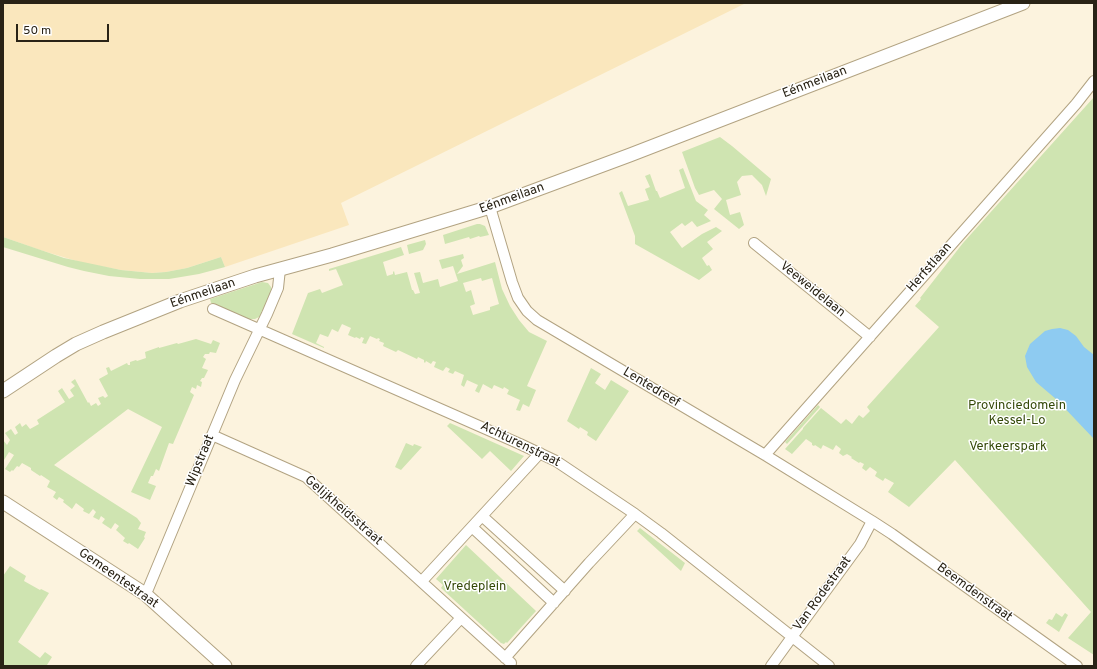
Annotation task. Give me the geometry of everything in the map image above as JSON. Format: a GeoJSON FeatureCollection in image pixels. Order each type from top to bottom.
{"type":"FeatureCollection","features":[{"type":"Feature","properties":{"kind":"street","name":"Eénmeilaan"},"geometry":{"type":"LineString","coordinates":[[3,391],[76,344],[180,301],[255,276],[332,255],[490,207],[630,155],[1022,3]]}},
{"type":"Feature","properties":{"kind":"street","name":"Herfstlaan"},"geometry":{"type":"LineString","coordinates":[[765,455],[1076,104],[1094,81]]}},
{"type":"Feature","properties":{"kind":"street","name":"Lentedreef"},"geometry":{"type":"LineString","coordinates":[[490,207],[518,298],[527,311],[537,320],[765,455],[872,521]]}},
{"type":"Feature","properties":{"kind":"street","name":"Veeweidelaan"},"geometry":{"type":"LineString","coordinates":[[754,243],[870,337]]}},
{"type":"Feature","properties":{"kind":"street","name":"Wipstraat"},"geometry":{"type":"LineString","coordinates":[[145,594],[235,380],[278,288],[280,269]]}},
{"type":"Feature","properties":{"kind":"street"},"geometry":{"type":"LineString","coordinates":[[213,309],[259,329]]}},
{"type":"Feature","properties":{"kind":"street","name":"Achturenstraat"},"geometry":{"type":"LineString","coordinates":[[259,329],[556,461],[661,533],[829,666]]}},
{"type":"Feature","properties":{"kind":"street","name":"Gelijkheidsstraat"},"geometry":{"type":"LineString","coordinates":[[212,435],[306,477],[422,581]]}},
{"type":"Feature","properties":{"kind":"street"},"geometry":{"type":"LineString","coordinates":[[540,453],[422,581],[511,663],[554,603],[635,514]]}},
{"type":"Feature","properties":{"kind":"street","name":"Gemeentestraat"},"geometry":{"type":"LineString","coordinates":[[3,502],[145,594],[225,666]]}},
{"type":"Feature","properties":{"kind":"street"},"geometry":{"type":"LineString","coordinates":[[482,516],[565,591]]}},
{"type":"Feature","properties":{"kind":"street","name":"Van Rodestraat"},"geometry":{"type":"LineString","coordinates":[[772,666],[860,544],[872,521]]}},
{"type":"Feature","properties":{"kind":"street","name":"Beemdenstraat"},"geometry":{"type":"LineString","coordinates":[[872,521],[1077,666]]}},
{"type":"Feature","properties":{"kind":"street"},"geometry":{"type":"LineString","coordinates":[[472,527],[554,603]]}},
{"type":"Feature","properties":{"kind":"street"},"geometry":{"type":"LineString","coordinates":[[416,666],[461,618]]}},
{"type":"Feature","properties":{"kind":"shaded area"},"geometry":{"type":"Polygon","coordinates":[[[3,3],[746,3],[341,203],[349,225],[225,267],[221,257],[187,268],[152,273],[121,270],[83,263],[3,237],[3,3]]]}},
{"type":"Feature","properties":{"kind":"green space","name":"Provinciedomein Kessel-Lo"},"geometry":{"type":"Polygon","coordinates":[[[1094,97],[1094,655],[1068,638],[1091,612],[955,460],[909,507],[888,492],[894,483],[885,478],[883,481],[875,476],[877,472],[870,467],[866,471],[862,468],[864,464],[859,463],[847,454],[843,456],[839,453],[841,449],[836,445],[833,450],[823,445],[821,449],[815,445],[812,445],[812,443],[806,439],[792,454],[785,449],[821,408],[841,424],[846,419],[852,424],[859,415],[863,418],[870,411],[867,407],[939,327],[915,306],[921,299],[920,298],[963,243],[1094,97]]]}},
{"type":"Feature","properties":{"kind":"green space"},"geometry":{"type":"Polygon","coordinates":[[[720,137],[771,179],[766,196],[762,185],[752,175],[742,176],[737,182],[741,195],[726,200],[730,215],[740,212],[744,225],[739,229],[714,209],[722,199],[714,190],[699,195],[682,152],[720,137]]]}},
{"type":"Feature","properties":{"kind":"green space"},"geometry":{"type":"Polygon","coordinates":[[[683,168],[696,201],[708,210],[704,215],[711,221],[697,227],[692,221],[685,226],[682,223],[670,232],[682,248],[702,234],[716,227],[722,231],[707,242],[713,249],[702,258],[707,266],[709,265],[712,270],[699,280],[635,244],[635,236],[619,193],[622,191],[628,206],[649,200],[645,189],[650,187],[645,176],[650,174],[660,198],[685,188],[679,170],[683,168]]]}},
{"type":"Feature","properties":{"kind":"green space"},"geometry":{"type":"Polygon","coordinates":[[[477,224],[485,226],[489,235],[470,239],[469,237],[445,244],[443,235],[477,224]]]}},
{"type":"Feature","properties":{"kind":"green space"},"geometry":{"type":"Polygon","coordinates":[[[3,237],[64,258],[121,270],[152,273],[166,272],[187,268],[221,257],[225,267],[199,274],[169,279],[140,279],[109,276],[68,267],[3,247],[3,237]]]}},
{"type":"Feature","properties":{"kind":"green space"},"geometry":{"type":"Polygon","coordinates":[[[425,240],[426,244],[423,250],[409,254],[407,245],[425,240]]]}},
{"type":"Feature","properties":{"kind":"green space"},"geometry":{"type":"Polygon","coordinates":[[[401,247],[404,255],[383,262],[387,276],[393,274],[394,271],[395,275],[407,272],[412,290],[415,294],[420,293],[414,273],[420,272],[423,283],[438,279],[440,287],[458,281],[453,266],[442,269],[439,260],[463,254],[464,258],[461,260],[463,266],[457,274],[495,262],[502,289],[519,320],[529,332],[547,341],[527,386],[536,390],[529,407],[523,404],[520,411],[516,410],[520,400],[507,394],[509,390],[504,387],[503,389],[494,385],[492,389],[483,384],[479,393],[475,391],[478,385],[467,380],[464,387],[461,385],[464,375],[455,371],[453,374],[448,372],[450,369],[446,367],[443,371],[434,367],[436,362],[433,361],[431,364],[426,361],[425,363],[424,360],[418,357],[417,359],[398,350],[396,352],[383,346],[384,343],[379,341],[380,339],[378,338],[377,339],[370,336],[366,344],[362,343],[364,338],[361,337],[360,339],[348,335],[351,328],[342,324],[338,332],[332,329],[328,337],[320,334],[316,343],[324,348],[292,334],[308,293],[320,289],[322,293],[343,285],[336,269],[329,271],[329,269],[401,247]],[[481,278],[463,283],[466,292],[471,290],[475,304],[470,306],[473,315],[490,310],[490,307],[499,304],[492,278],[482,281],[481,278]]]}},
{"type":"Feature","properties":{"kind":"green space"},"geometry":{"type":"Polygon","coordinates":[[[262,282],[268,283],[271,287],[271,293],[261,314],[255,319],[247,319],[211,303],[210,299],[262,282]]]}},
{"type":"Feature","properties":{"kind":"green space"},"geometry":{"type":"Polygon","coordinates":[[[196,339],[211,344],[213,340],[220,343],[216,353],[210,352],[209,354],[205,354],[203,357],[206,359],[202,368],[208,370],[204,378],[200,381],[202,382],[201,387],[197,385],[196,389],[192,387],[190,392],[194,395],[173,444],[169,443],[159,471],[156,469],[153,476],[151,476],[148,483],[156,486],[150,500],[131,492],[162,427],[128,409],[54,465],[137,518],[141,523],[138,529],[146,532],[145,538],[138,549],[123,541],[125,538],[116,530],[119,526],[115,523],[111,529],[102,523],[105,519],[101,516],[99,520],[93,517],[96,512],[93,509],[89,514],[83,511],[84,509],[76,503],[72,509],[63,502],[64,500],[59,497],[57,500],[53,497],[56,492],[47,487],[50,481],[31,470],[31,468],[22,463],[13,471],[12,470],[10,472],[5,469],[14,455],[9,452],[4,460],[3,459],[3,440],[7,445],[10,440],[5,433],[11,429],[15,435],[18,433],[15,427],[20,423],[22,427],[26,424],[30,429],[39,424],[37,420],[65,402],[58,391],[62,388],[69,399],[74,396],[70,390],[75,386],[71,382],[75,379],[88,403],[89,402],[91,406],[96,403],[98,406],[101,404],[98,398],[103,396],[105,398],[108,396],[99,379],[108,374],[106,368],[109,367],[111,371],[127,363],[130,365],[130,362],[146,358],[145,352],[159,347],[196,339]]]}},
{"type":"Feature","properties":{"kind":"green space"},"geometry":{"type":"Polygon","coordinates":[[[591,368],[601,374],[595,383],[605,390],[611,380],[629,391],[596,441],[587,435],[588,432],[580,427],[579,429],[567,421],[591,368]]]}},
{"type":"Feature","properties":{"kind":"green space"},"geometry":{"type":"Polygon","coordinates":[[[818,405],[820,407],[787,444],[785,442],[818,405]]]}},
{"type":"Feature","properties":{"kind":"green space"},"geometry":{"type":"Polygon","coordinates":[[[450,423],[524,456],[511,471],[490,451],[482,459],[447,426],[450,423]]]}},
{"type":"Feature","properties":{"kind":"green space"},"geometry":{"type":"Polygon","coordinates":[[[406,443],[413,446],[414,444],[422,447],[401,470],[395,467],[406,443]]]}},
{"type":"Feature","properties":{"kind":"green space"},"geometry":{"type":"Polygon","coordinates":[[[640,528],[685,563],[681,571],[637,531],[640,528]]]}},
{"type":"Feature","properties":{"kind":"green space","name":"Vredeplein"},"geometry":{"type":"Polygon","coordinates":[[[466,545],[536,611],[507,643],[501,643],[441,588],[443,585],[436,579],[466,545]]]}},
{"type":"Feature","properties":{"kind":"green space"},"geometry":{"type":"Polygon","coordinates":[[[10,566],[26,576],[24,581],[49,593],[18,642],[40,658],[45,652],[52,657],[47,665],[48,666],[3,666],[3,576],[10,566]]]}},
{"type":"Feature","properties":{"kind":"green space"},"geometry":{"type":"Polygon","coordinates":[[[1056,613],[1062,617],[1065,613],[1068,615],[1059,632],[1046,623],[1049,619],[1052,620],[1056,613]]]}},
{"type":"Feature","properties":{"kind":"water"},"geometry":{"type":"Polygon","coordinates":[[[1060,328],[1068,330],[1076,336],[1084,347],[1094,355],[1094,439],[1056,399],[1036,382],[1027,367],[1025,356],[1030,344],[1045,331],[1060,328]]]}},
{"type":"Feature","properties":{"kind":"park label","name":"Verkeerspark"},"geometry":{"type":"Point","coordinates":[1008,447]}}]}
